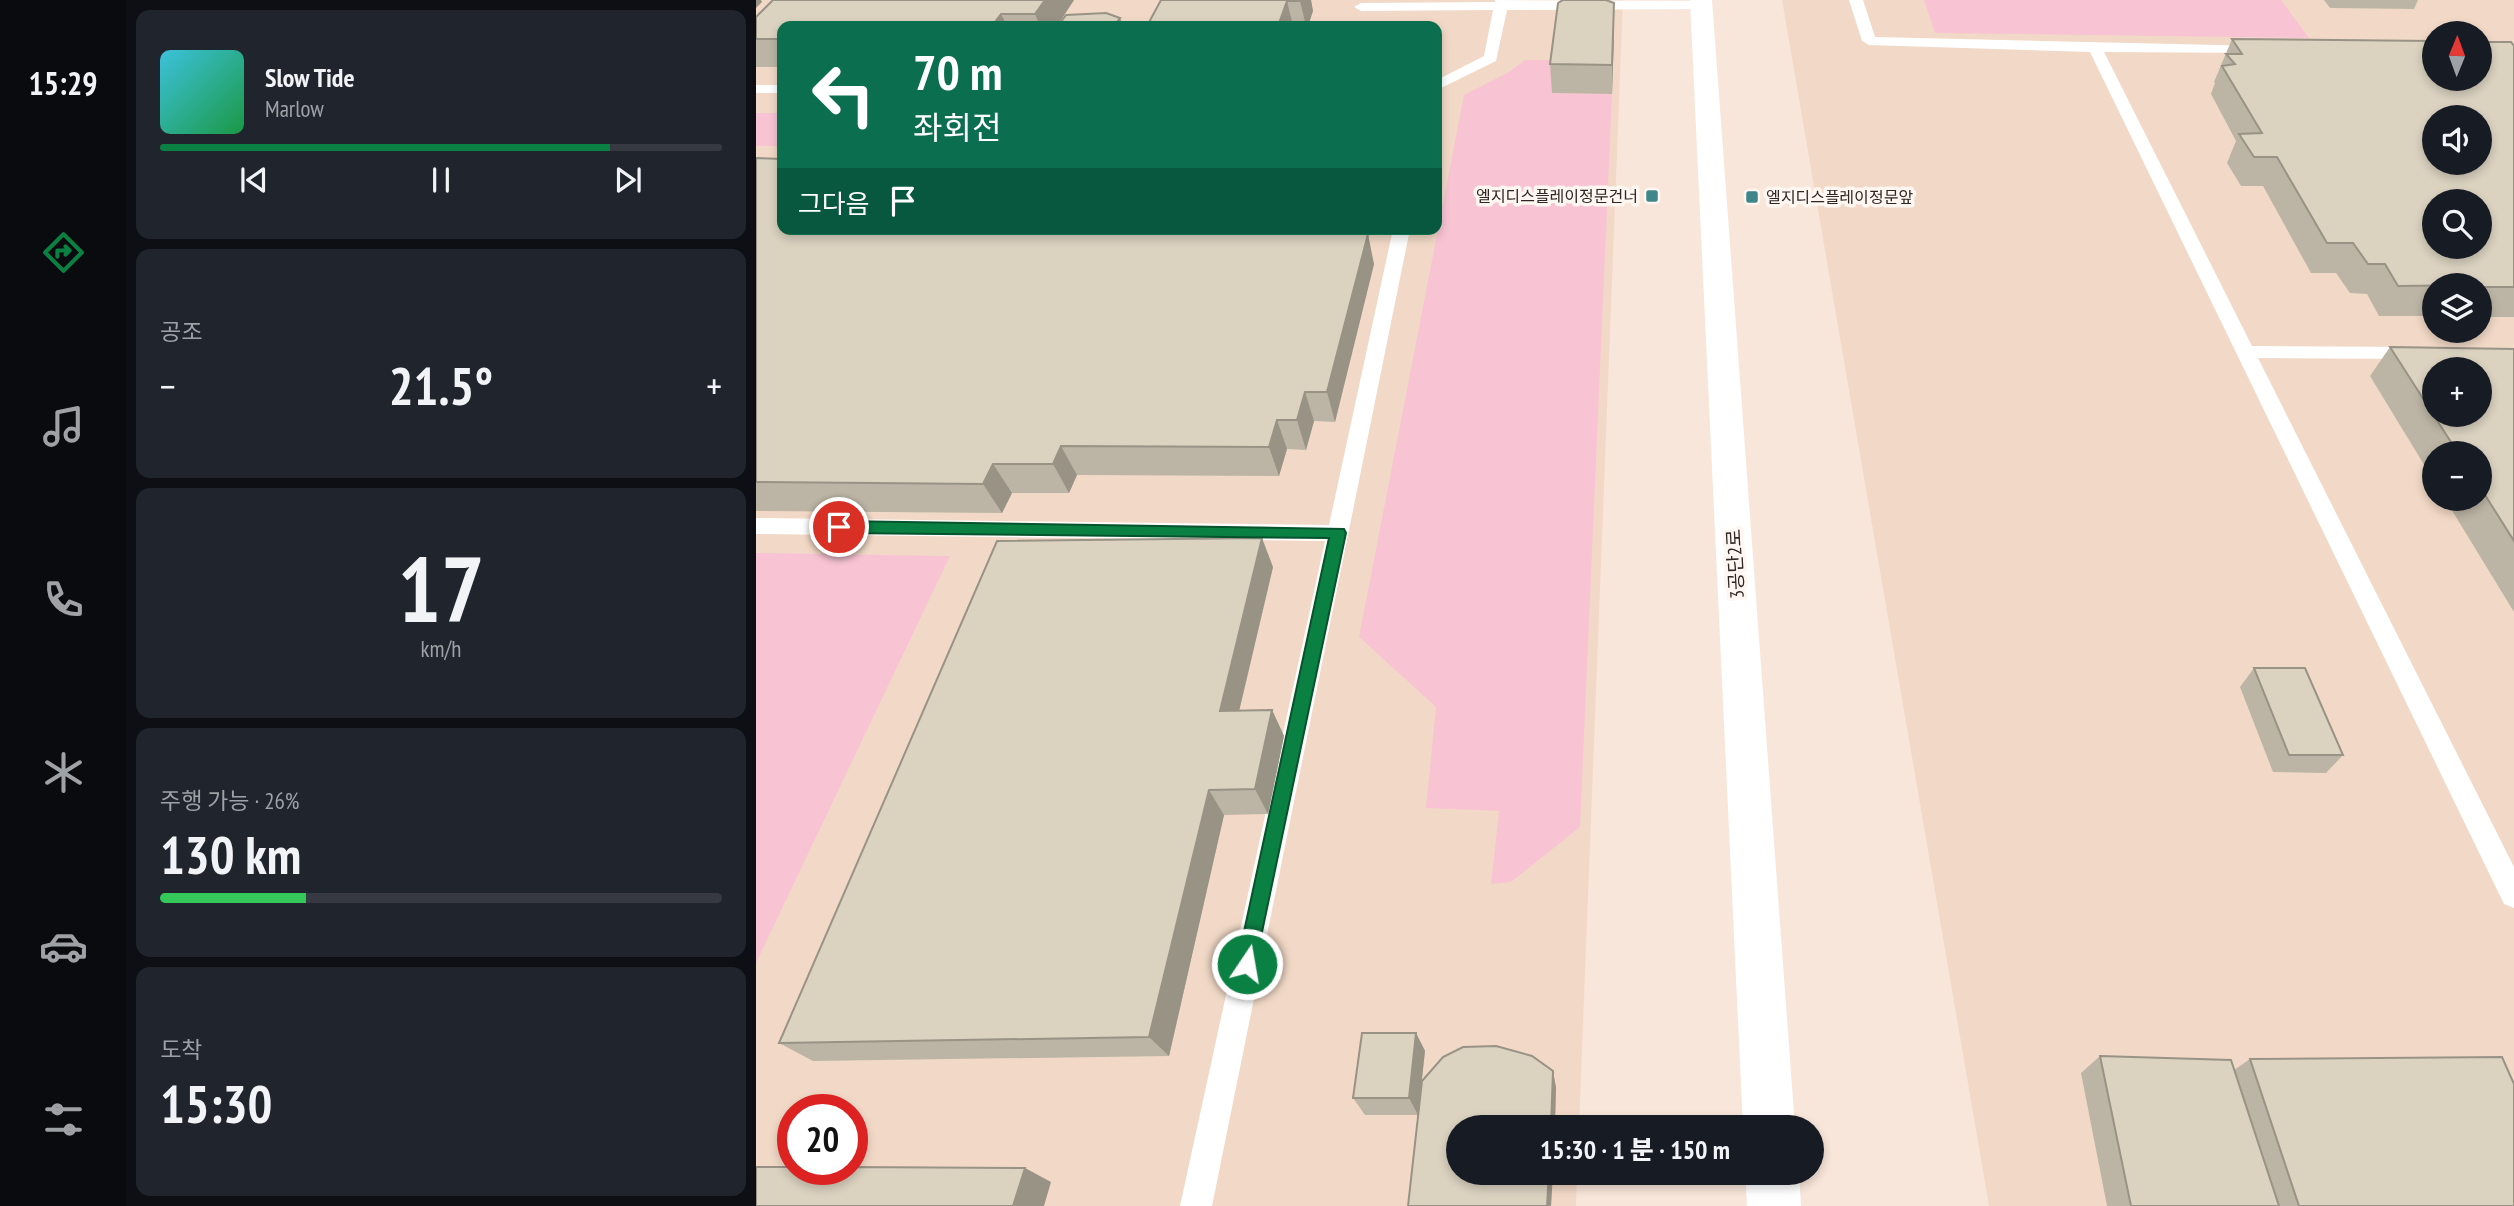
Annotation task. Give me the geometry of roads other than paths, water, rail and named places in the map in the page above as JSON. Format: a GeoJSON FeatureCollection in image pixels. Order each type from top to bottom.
{"type":"FeatureCollection","features":[{"type":"Feature","properties":{"kind":"street","name":"3공단2로"},"geometry":{"type":"LineString","coordinates":[[1701,3],[1768,1115]]}},
{"type":"Feature","properties":{"kind":"street"},"geometry":{"type":"LineString","coordinates":[[1773,1185],[1774,1206]]}},
{"type":"Feature","properties":{"kind":"lane"},"geometry":{"type":"LineString","coordinates":[[1856,0],[1869,41],[2095,48],[2272,49]]}},
{"type":"Feature","properties":{"kind":"lane"},"geometry":{"type":"LineString","coordinates":[[1361,8],[1501,3],[1701,3]]}},
{"type":"Feature","properties":{"kind":"lane"},"geometry":{"type":"LineString","coordinates":[[1442,83],[1491,58],[1501,3]]}},
{"type":"Feature","properties":{"kind":"lane"},"geometry":{"type":"LineString","coordinates":[[2095,48],[2514,895]]}},
{"type":"Feature","properties":{"kind":"lane"},"geometry":{"type":"LineString","coordinates":[[756,89],[777,89]]}},
{"type":"Feature","properties":{"kind":"lane"},"geometry":{"type":"LineString","coordinates":[[1196,1206],[1401,235]]}},
{"type":"Feature","properties":{"kind":"lane"},"geometry":{"type":"LineString","coordinates":[[2245,352],[2433,354]]}},
{"type":"Feature","properties":{"kind":"lane"},"geometry":{"type":"LineString","coordinates":[[756,526],[1338,533]]}},
{"type":"Feature","properties":{"kind":"place","name":"엘지디스플레이정문건너"},"geometry":{"type":"Point","coordinates":[1652,196]}},
{"type":"Feature","properties":{"kind":"place","name":"엘지디스플레이정문앞"},"geometry":{"type":"Point","coordinates":[1752,197]}}]}
